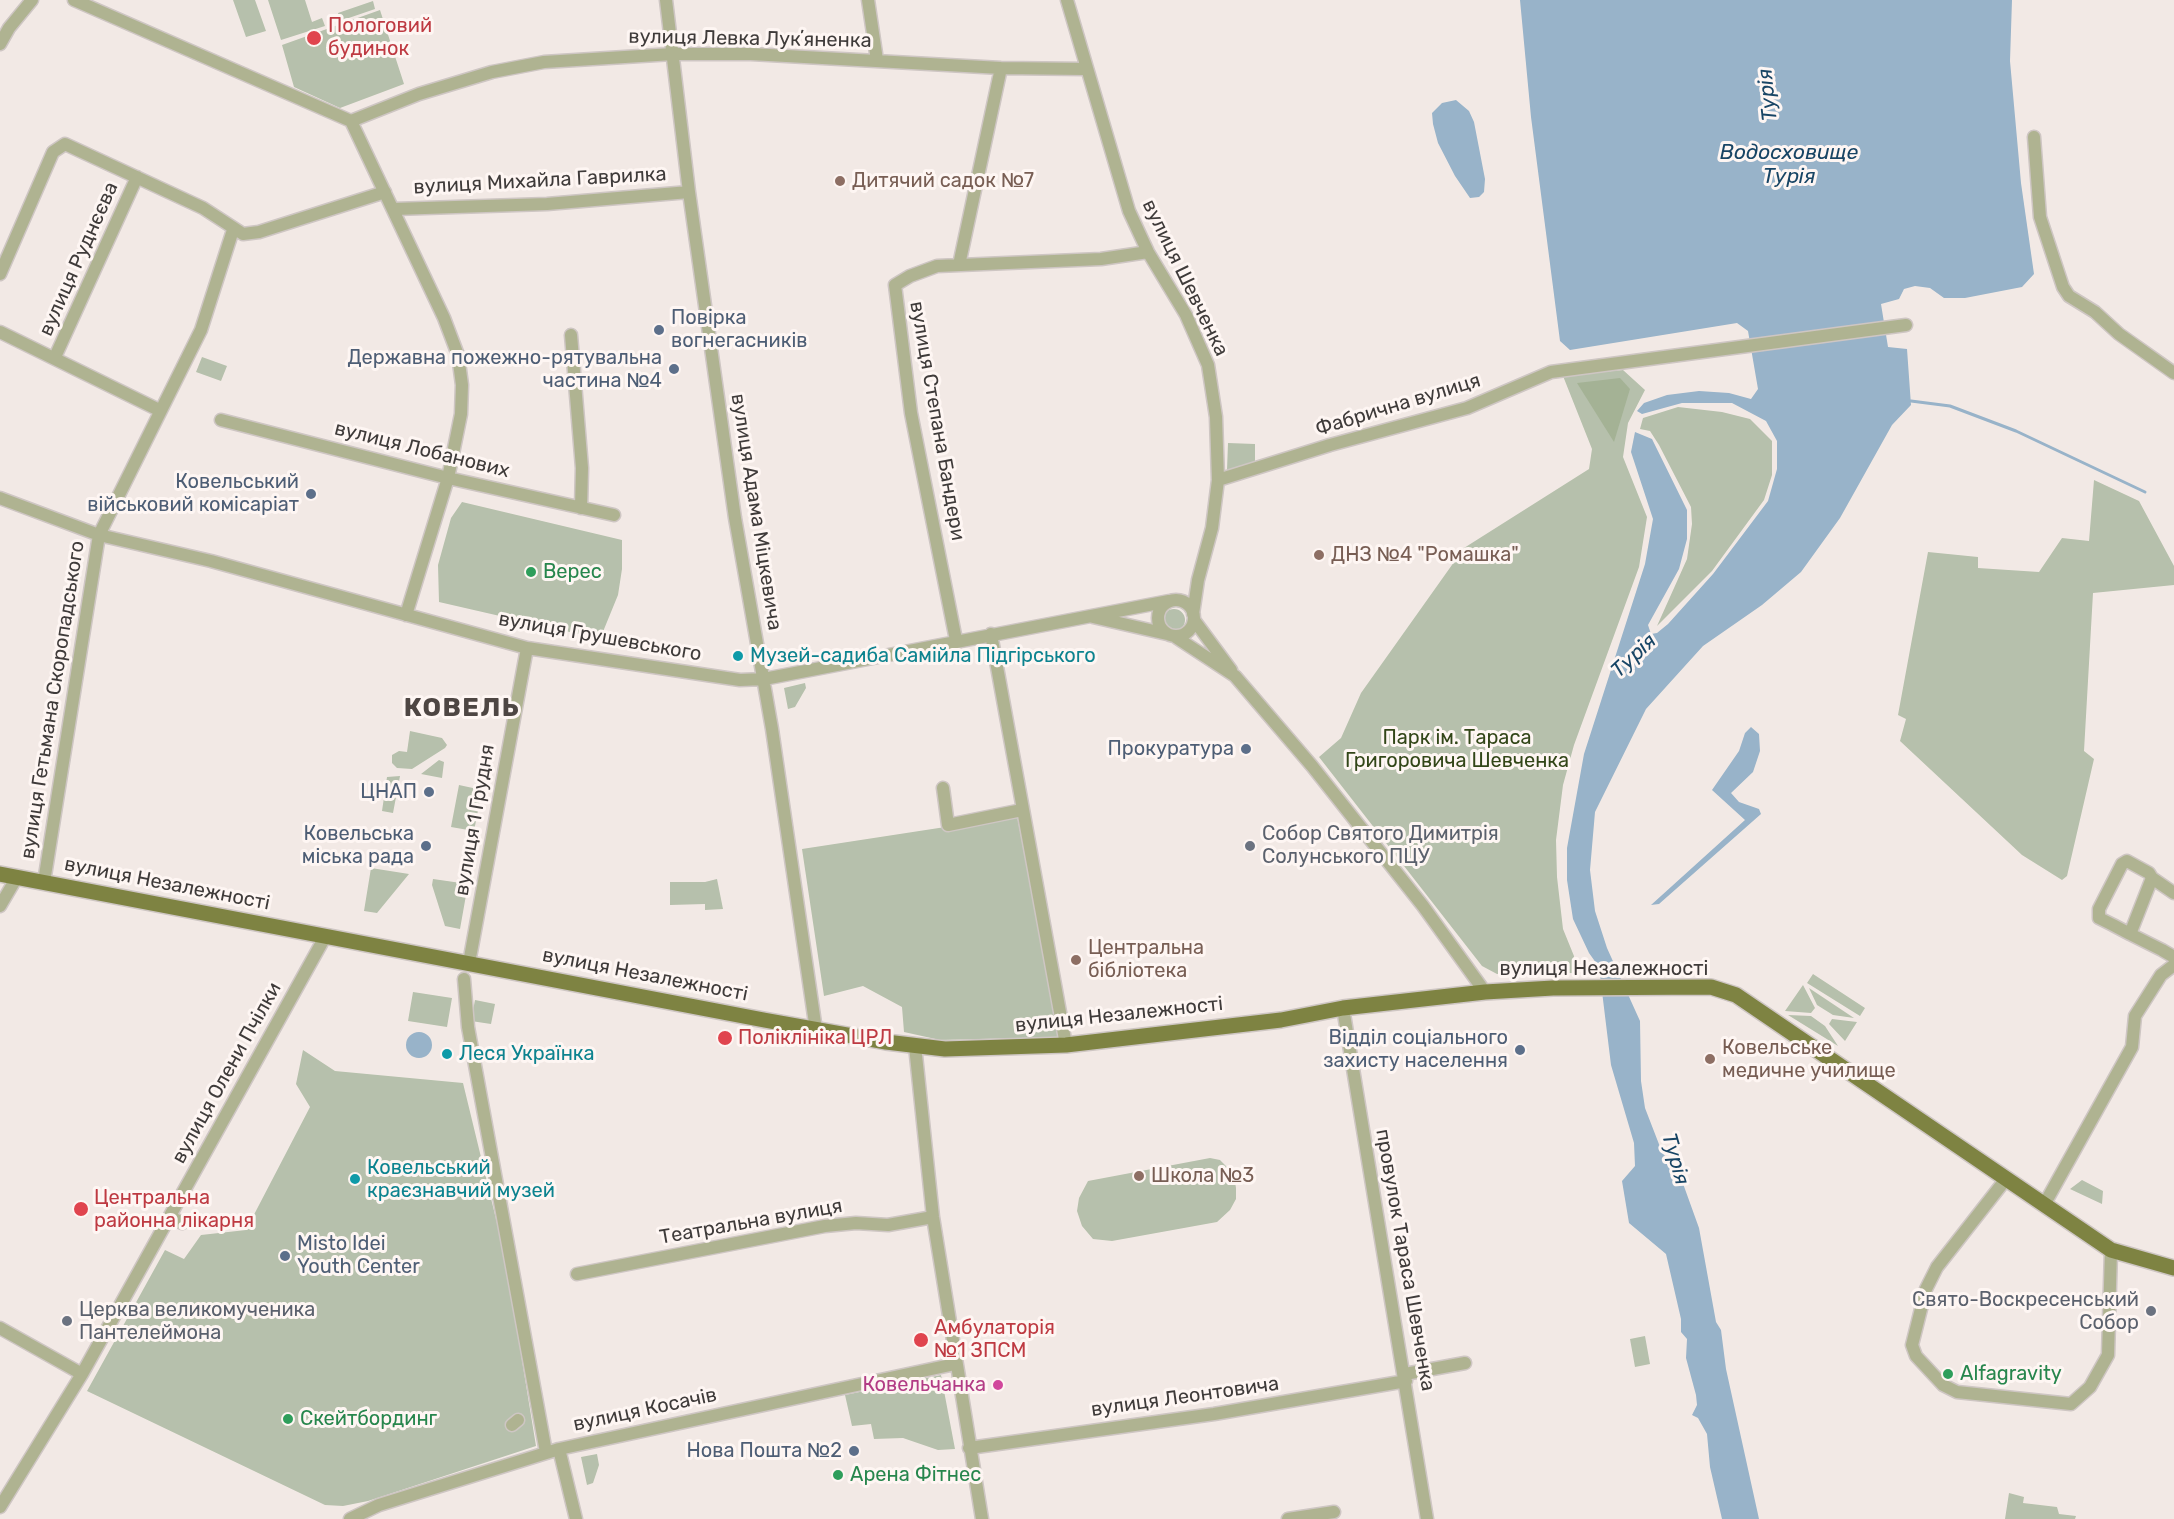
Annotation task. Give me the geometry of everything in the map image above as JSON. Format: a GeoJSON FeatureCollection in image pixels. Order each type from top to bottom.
{"type":"FeatureCollection","features":[{"type":"Feature","properties":{"kind":"main road","name":"вулиця Незалежності"},"geometry":{"type":"LineString","coordinates":[[0,874],[816,1030],[915,1046],[981,1050],[1066,1045],[1281,1020],[1343,1008],[1485,992],[1553,988],[1711,987],[1736,996],[2110,1250],[2174,1268]]}},
{"type":"Feature","properties":{"kind":"street"},"geometry":{"type":"LineString","coordinates":[[0,44],[9,28],[32,0]]}},
{"type":"Feature","properties":{"kind":"street"},"geometry":{"type":"LineString","coordinates":[[74,0],[351,121],[444,318],[458,355],[462,385],[461,414],[448,478],[406,615]]}},
{"type":"Feature","properties":{"kind":"street","name":"вулиця Адама Міцкевича"},"geometry":{"type":"LineString","coordinates":[[666,0],[689,192],[735,518],[764,679],[816,1030]]}},
{"type":"Feature","properties":{"kind":"street"},"geometry":{"type":"LineString","coordinates":[[868,0],[877,60]]}},
{"type":"Feature","properties":{"kind":"street","name":"вулиця Шевченка"},"geometry":{"type":"LineString","coordinates":[[1066,0],[1129,211],[1148,252],[1186,315],[1209,365],[1216,417],[1218,480],[1212,528],[1198,580],[1194,617]]}},
{"type":"Feature","properties":{"kind":"street","name":"вулиця Левка Лукʼяненка"},"geometry":{"type":"LineString","coordinates":[[351,121],[419,94],[492,72],[544,62],[673,54],[877,60],[1001,68],[1086,69]]}},
{"type":"Feature","properties":{"kind":"street"},"geometry":{"type":"LineString","coordinates":[[959,265],[1001,68]]}},
{"type":"Feature","properties":{"kind":"street"},"geometry":{"type":"LineString","coordinates":[[2034,137],[2040,217],[2063,287],[2069,296],[2095,312],[2119,334],[2174,373]]}},
{"type":"Feature","properties":{"kind":"street"},"geometry":{"type":"LineString","coordinates":[[0,274],[53,152],[65,144],[202,208],[233,230]]}},
{"type":"Feature","properties":{"kind":"street","name":"вулиця Руднєєва"},"geometry":{"type":"LineString","coordinates":[[55,357],[137,177]]}},
{"type":"Feature","properties":{"kind":"street","name":"вулиця Михайла Гаврилка"},"geometry":{"type":"LineString","coordinates":[[233,230],[243,234],[259,232],[385,192]]}},
{"type":"Feature","properties":{"kind":"street","name":"вулиця Михайла Гаврилка"},"geometry":{"type":"LineString","coordinates":[[394,208],[547,204],[689,192]]}},
{"type":"Feature","properties":{"kind":"street","name":"вулиця Гетьмана Скоропадського"},"geometry":{"type":"LineString","coordinates":[[44,882],[99,535],[159,410],[201,330],[233,230]]}},
{"type":"Feature","properties":{"kind":"street","name":"вулиця Степана Бандери"},"geometry":{"type":"LineString","coordinates":[[956,640],[911,413],[896,285],[910,276],[937,266],[1101,260],[1148,252]]}},
{"type":"Feature","properties":{"kind":"street","name":"Фабрична вулиця"},"geometry":{"type":"LineString","coordinates":[[1218,480],[1330,445],[1467,408],[1551,372],[1906,325]]}},
{"type":"Feature","properties":{"kind":"street"},"geometry":{"type":"LineString","coordinates":[[0,332],[159,410]]}},
{"type":"Feature","properties":{"kind":"street"},"geometry":{"type":"LineString","coordinates":[[572,335],[582,468],[581,508]]}},
{"type":"Feature","properties":{"kind":"street","name":"вулиця Лобанових"},"geometry":{"type":"LineString","coordinates":[[221,420],[448,478],[614,515]]}},
{"type":"Feature","properties":{"kind":"street","name":"вулиця Грушевського"},"geometry":{"type":"LineString","coordinates":[[0,498],[99,535],[211,561],[527,648],[726,679],[764,679],[1089,616],[1171,636],[1236,676]]}},
{"type":"Feature","properties":{"kind":"street"},"geometry":{"type":"LineString","coordinates":[[1194,617],[1190,630],[1171,636],[1163,632],[1158,621],[1160,609],[1198,580]]}},
{"type":"Feature","properties":{"kind":"street"},"geometry":{"type":"LineString","coordinates":[[1089,616],[1172,601],[1187,604],[1236,676],[1312,766],[1416,897],[1485,992]]}},
{"type":"Feature","properties":{"kind":"street"},"geometry":{"type":"LineString","coordinates":[[991,634],[1066,1045]]}},
{"type":"Feature","properties":{"kind":"street","name":"вулиця 1 Грудня"},"geometry":{"type":"LineString","coordinates":[[469,963],[527,648]]}},
{"type":"Feature","properties":{"kind":"street"},"geometry":{"type":"LineString","coordinates":[[943,788],[948,825],[1022,810]]}},
{"type":"Feature","properties":{"kind":"street"},"geometry":{"type":"LineString","coordinates":[[2174,893],[2152,878],[2149,873],[2127,861],[2122,864],[2099,909],[2099,918],[2174,957]]}},
{"type":"Feature","properties":{"kind":"street"},"geometry":{"type":"LineString","coordinates":[[0,906],[17,877]]}},
{"type":"Feature","properties":{"kind":"street"},"geometry":{"type":"LineString","coordinates":[[2130,934],[2152,878]]}},
{"type":"Feature","properties":{"kind":"street","name":"вулиця Олени Пчілки"},"geometry":{"type":"LineString","coordinates":[[0,1507],[176,1220],[325,937]]}},
{"type":"Feature","properties":{"kind":"street"},"geometry":{"type":"LineString","coordinates":[[2044,1205],[2132,1047],[2135,1016],[2161,975],[2174,965]]}},
{"type":"Feature","properties":{"kind":"street"},"geometry":{"type":"LineString","coordinates":[[464,979],[468,1027],[546,1452]]}},
{"type":"Feature","properties":{"kind":"street","name":"провулок Тараса Шевченка"},"geometry":{"type":"LineString","coordinates":[[1343,1008],[1406,1378],[1427,1519]]}},
{"type":"Feature","properties":{"kind":"street"},"geometry":{"type":"LineString","coordinates":[[915,1046],[933,1217],[955,1364],[982,1519]]}},
{"type":"Feature","properties":{"kind":"street"},"geometry":{"type":"LineString","coordinates":[[2006,1179],[1938,1267],[1926,1289],[1912,1345],[1916,1356],[1943,1385],[1957,1392],[2071,1404],[2090,1387],[2108,1355],[2110,1250]]}},
{"type":"Feature","properties":{"kind":"street","name":"Театральна вулиця"},"geometry":{"type":"LineString","coordinates":[[577,1274],[825,1226],[856,1223],[888,1225],[933,1217]]}},
{"type":"Feature","properties":{"kind":"street"},"geometry":{"type":"LineString","coordinates":[[0,1328],[82,1374]]}},
{"type":"Feature","properties":{"kind":"street","name":"вулиця Леонтовича"},"geometry":{"type":"LineString","coordinates":[[969,1448],[1214,1414],[1406,1378],[1465,1363]]}},
{"type":"Feature","properties":{"kind":"street","name":"вулиця Косачів"},"geometry":{"type":"LineString","coordinates":[[350,1519],[379,1505],[546,1452],[955,1364]]}},
{"type":"Feature","properties":{"kind":"street"},"geometry":{"type":"LineString","coordinates":[[559,1449],[576,1519]]}},
{"type":"Feature","properties":{"kind":"street"},"geometry":{"type":"LineString","coordinates":[[1288,1519],[1334,1512]]}},
{"type":"Feature","properties":{"kind":"green space"},"geometry":{"type":"Polygon","coordinates":[[[233,0],[255,0],[266,31],[246,37],[233,0]]]}},
{"type":"Feature","properties":{"kind":"green space"},"geometry":{"type":"Polygon","coordinates":[[[268,0],[305,0],[312,22],[322,18],[325,26],[281,40],[268,0]]]}},
{"type":"Feature","properties":{"kind":"green space"},"geometry":{"type":"Polygon","coordinates":[[[373,1],[375,9],[340,21],[338,13],[373,1]]]}},
{"type":"Feature","properties":{"kind":"green space"},"geometry":{"type":"Polygon","coordinates":[[[380,10],[404,84],[340,108],[294,87],[282,45],[380,10]]]}},
{"type":"Feature","properties":{"kind":"green space"},"geometry":{"type":"Polygon","coordinates":[[[202,357],[227,366],[221,381],[196,372],[202,357]]]}},
{"type":"Feature","properties":{"kind":"green space","name":"Парк ім. Тараса Григоровича Шевченка"},"geometry":{"type":"Polygon","coordinates":[[[1623,370],[1645,390],[1628,423],[1623,457],[1647,517],[1639,567],[1574,745],[1563,785],[1556,840],[1557,877],[1563,929],[1574,956],[1573,973],[1497,974],[1482,966],[1319,757],[1341,738],[1361,693],[1464,548],[1589,469],[1592,449],[1563,376],[1623,370]]]}},
{"type":"Feature","properties":{"kind":"green space"},"geometry":{"type":"Polygon","coordinates":[[[1620,378],[1630,389],[1614,442],[1577,383],[1620,378]]]}},
{"type":"Feature","properties":{"kind":"green space"},"geometry":{"type":"Polygon","coordinates":[[[1678,407],[1722,412],[1750,419],[1772,441],[1772,475],[1764,500],[1712,571],[1657,626],[1687,559],[1692,524],[1691,507],[1650,431],[1640,429],[1643,418],[1678,407]]]}},
{"type":"Feature","properties":{"kind":"green space"},"geometry":{"type":"Polygon","coordinates":[[[1228,443],[1255,444],[1255,463],[1227,470],[1228,443]]]}},
{"type":"Feature","properties":{"kind":"green space"},"geometry":{"type":"Polygon","coordinates":[[[2094,480],[2139,501],[2174,566],[2174,585],[2093,593],[2084,751],[2094,759],[2067,876],[2062,880],[2022,855],[1900,741],[1906,719],[1898,715],[1928,552],[1978,557],[1978,568],[2039,572],[2062,538],[2089,541],[2094,480]]]}},
{"type":"Feature","properties":{"kind":"green space"},"geometry":{"type":"Polygon","coordinates":[[[462,502],[622,540],[622,569],[618,595],[600,639],[439,602],[438,565],[451,518],[462,502]]]}},
{"type":"Feature","properties":{"kind":"green space"},"geometry":{"type":"Polygon","coordinates":[[[1174,609],[1184,616],[1185,620],[1178,630],[1174,631],[1164,624],[1163,620],[1170,610],[1174,609]]]}},
{"type":"Feature","properties":{"kind":"green space"},"geometry":{"type":"Polygon","coordinates":[[[805,683],[806,688],[795,707],[788,709],[784,688],[805,683]]]}},
{"type":"Feature","properties":{"kind":"green space"},"geometry":{"type":"Polygon","coordinates":[[[410,731],[442,738],[447,745],[412,769],[397,768],[392,763],[392,755],[399,751],[407,752],[410,731]]]}},
{"type":"Feature","properties":{"kind":"green space"},"geometry":{"type":"Polygon","coordinates":[[[439,760],[444,762],[442,778],[421,774],[439,760]]]}},
{"type":"Feature","properties":{"kind":"green space"},"geometry":{"type":"Polygon","coordinates":[[[400,776],[393,813],[382,811],[387,777],[400,776]]]}},
{"type":"Feature","properties":{"kind":"green space"},"geometry":{"type":"Polygon","coordinates":[[[459,785],[482,790],[474,831],[451,827],[459,785]]]}},
{"type":"Feature","properties":{"kind":"green space"},"geometry":{"type":"Polygon","coordinates":[[[1017,816],[1059,1037],[940,1040],[904,1032],[902,1007],[863,986],[824,996],[802,849],[1017,816]]]}},
{"type":"Feature","properties":{"kind":"green space"},"geometry":{"type":"Polygon","coordinates":[[[371,868],[409,874],[377,913],[364,911],[371,868]]]}},
{"type":"Feature","properties":{"kind":"green space"},"geometry":{"type":"Polygon","coordinates":[[[433,879],[468,884],[460,929],[445,926],[432,885],[433,879]]]}},
{"type":"Feature","properties":{"kind":"green space"},"geometry":{"type":"Polygon","coordinates":[[[717,879],[723,909],[705,910],[705,904],[670,905],[670,882],[705,882],[717,879]]]}},
{"type":"Feature","properties":{"kind":"green space"},"geometry":{"type":"Polygon","coordinates":[[[1813,974],[1865,1008],[1860,1016],[1807,983],[1813,974]]]}},
{"type":"Feature","properties":{"kind":"green space"},"geometry":{"type":"Polygon","coordinates":[[[1803,985],[1815,1008],[1811,1013],[1785,1011],[1803,985]]]}},
{"type":"Feature","properties":{"kind":"green space"},"geometry":{"type":"Polygon","coordinates":[[[1809,988],[1854,1018],[1833,1015],[1817,1005],[1809,988]]]}},
{"type":"Feature","properties":{"kind":"green space"},"geometry":{"type":"Polygon","coordinates":[[[413,992],[452,998],[447,1027],[408,1021],[413,992]]]}},
{"type":"Feature","properties":{"kind":"green space"},"geometry":{"type":"Polygon","coordinates":[[[475,1000],[495,1004],[491,1024],[471,1021],[475,1000]]]}},
{"type":"Feature","properties":{"kind":"green space"},"geometry":{"type":"Polygon","coordinates":[[[1788,1015],[1811,1016],[1825,1026],[1838,1046],[1788,1015]]]}},
{"type":"Feature","properties":{"kind":"green space"},"geometry":{"type":"Polygon","coordinates":[[[1832,1019],[1857,1022],[1845,1041],[1829,1024],[1832,1019]]]}},
{"type":"Feature","properties":{"kind":"green space"},"geometry":{"type":"Polygon","coordinates":[[[303,1050],[335,1071],[463,1083],[505,1256],[536,1446],[368,1501],[343,1506],[325,1505],[87,1391],[165,1250],[184,1259],[201,1235],[246,1230],[310,1107],[296,1084],[303,1050]]]}},
{"type":"Feature","properties":{"kind":"green space"},"geometry":{"type":"Polygon","coordinates":[[[1210,1158],[1220,1160],[1226,1166],[1234,1176],[1236,1188],[1236,1199],[1230,1210],[1217,1222],[1112,1241],[1093,1239],[1082,1226],[1077,1211],[1079,1198],[1088,1181],[1210,1158]]]}},
{"type":"Feature","properties":{"kind":"green space"},"geometry":{"type":"Polygon","coordinates":[[[2082,1180],[2103,1191],[2102,1204],[2070,1189],[2082,1180]]]}},
{"type":"Feature","properties":{"kind":"green space"},"geometry":{"type":"Polygon","coordinates":[[[1645,1336],[1650,1364],[1635,1367],[1630,1339],[1645,1336]]]}},
{"type":"Feature","properties":{"kind":"green space"},"geometry":{"type":"Polygon","coordinates":[[[941,1375],[955,1449],[938,1450],[903,1438],[874,1439],[871,1424],[852,1426],[845,1395],[941,1375]]]}},
{"type":"Feature","properties":{"kind":"green space"},"geometry":{"type":"Polygon","coordinates":[[[597,1454],[599,1465],[593,1483],[587,1485],[581,1457],[597,1454]]]}},
{"type":"Feature","properties":{"kind":"green space"},"geometry":{"type":"Polygon","coordinates":[[[2009,1493],[2024,1497],[2023,1503],[2057,1507],[2059,1514],[2076,1516],[2075,1519],[2005,1519],[2009,1493]]]}},
{"type":"Feature","properties":{"kind":"water","name":"Водосховище Турія"},"geometry":{"type":"Polygon","coordinates":[[[1520,0],[2012,0],[2010,61],[2021,183],[2034,274],[2022,287],[1965,298],[1944,298],[1930,288],[1915,286],[1904,289],[1899,299],[1881,304],[1888,347],[1907,349],[1911,405],[1892,425],[1840,518],[1801,572],[1762,605],[1703,646],[1646,709],[1595,812],[1590,870],[1595,911],[1607,948],[1640,1021],[1641,1081],[1645,1108],[1662,1152],[1681,1178],[1699,1228],[1716,1322],[1721,1330],[1726,1369],[1759,1519],[1722,1519],[1710,1467],[1707,1434],[1698,1418],[1692,1415],[1697,1405],[1686,1358],[1687,1339],[1681,1332],[1681,1319],[1666,1254],[1629,1223],[1622,1181],[1635,1166],[1634,1143],[1611,1065],[1599,967],[1589,953],[1573,919],[1567,880],[1567,848],[1584,754],[1645,564],[1653,519],[1631,452],[1635,432],[1652,439],[1687,510],[1687,539],[1679,569],[1648,625],[1651,634],[1657,633],[1668,624],[1713,574],[1768,501],[1777,469],[1777,441],[1766,421],[1732,403],[1682,403],[1642,414],[1637,411],[1644,403],[1667,395],[1699,391],[1729,393],[1751,399],[1758,389],[1748,331],[1737,323],[1570,350],[1560,341],[1531,117],[1520,0]]]}},
{"type":"Feature","properties":{"kind":"water"},"geometry":{"type":"Polygon","coordinates":[[[1456,100],[1469,111],[1474,122],[1485,179],[1484,192],[1479,197],[1470,198],[1455,176],[1438,143],[1433,124],[1432,113],[1442,103],[1456,100]]]}},
{"type":"Feature","properties":{"kind":"water"},"geometry":{"type":"Polygon","coordinates":[[[1751,727],[1759,734],[1760,751],[1753,772],[1731,793],[1739,802],[1759,809],[1761,814],[1659,904],[1651,905],[1745,820],[1712,790],[1739,751],[1745,733],[1751,727]]]}},
{"type":"Feature","properties":{"kind":"water"},"geometry":{"type":"Polygon","coordinates":[[[419,1032],[428,1036],[432,1045],[428,1054],[419,1058],[410,1054],[406,1045],[410,1036],[419,1032]]]}},
{"type":"Feature","properties":{"kind":"waterway"},"geometry":{"type":"LineString","coordinates":[[1911,401],[1950,406],[2016,431],[2145,492]]}},
{"type":"Feature","properties":{"kind":"place","name":"Пологовий будинок"},"geometry":{"type":"Point","coordinates":[314,38]}},
{"type":"Feature","properties":{"kind":"place","name":"Дитячий садок №7"},"geometry":{"type":"Point","coordinates":[840,181]}},
{"type":"Feature","properties":{"kind":"place","name":"Повірка вогнегасників"},"geometry":{"type":"Point","coordinates":[659,330]}},
{"type":"Feature","properties":{"kind":"place","name":"Державна пожежно-рятувальна частина №4"},"geometry":{"type":"Point","coordinates":[674,369]}},
{"type":"Feature","properties":{"kind":"place","name":"Ковельський військовий комісаріат"},"geometry":{"type":"Point","coordinates":[311,494]}},
{"type":"Feature","properties":{"kind":"place","name":"ДНЗ №4 \"Ромашка\""},"geometry":{"type":"Point","coordinates":[1319,555]}},
{"type":"Feature","properties":{"kind":"place","name":"Верес"},"geometry":{"type":"Point","coordinates":[531,572]}},
{"type":"Feature","properties":{"kind":"place","name":"Музей-садиба Самійла Підгірського"},"geometry":{"type":"Point","coordinates":[738,656]}},
{"type":"Feature","properties":{"kind":"place","name":"Прокуратура"},"geometry":{"type":"Point","coordinates":[1246,749]}},
{"type":"Feature","properties":{"kind":"place","name":"ЦНАП"},"geometry":{"type":"Point","coordinates":[429,792]}},
{"type":"Feature","properties":{"kind":"place","name":"Ковельська міська рада"},"geometry":{"type":"Point","coordinates":[426,846]}},
{"type":"Feature","properties":{"kind":"place","name":"Собор Святого Димитрія Солунського ПЦУ"},"geometry":{"type":"Point","coordinates":[1250,846]}},
{"type":"Feature","properties":{"kind":"place","name":"Центральна бібліотека"},"geometry":{"type":"Point","coordinates":[1076,960]}},
{"type":"Feature","properties":{"kind":"place","name":"Поліклініка ЦРЛ"},"geometry":{"type":"Point","coordinates":[725,1038]}},
{"type":"Feature","properties":{"kind":"place","name":"Відділ соціального захисту населення"},"geometry":{"type":"Point","coordinates":[1520,1050]}},
{"type":"Feature","properties":{"kind":"place","name":"Леся Українка"},"geometry":{"type":"Point","coordinates":[447,1054]}},
{"type":"Feature","properties":{"kind":"place","name":"Ковельське медичне училище"},"geometry":{"type":"Point","coordinates":[1710,1059]}},
{"type":"Feature","properties":{"kind":"place","name":"Школа №3"},"geometry":{"type":"Point","coordinates":[1139,1176]}},
{"type":"Feature","properties":{"kind":"place","name":"Ковельський краєзнавчий музей"},"geometry":{"type":"Point","coordinates":[355,1179]}},
{"type":"Feature","properties":{"kind":"place","name":"Центральна районна лікарня"},"geometry":{"type":"Point","coordinates":[81,1209]}},
{"type":"Feature","properties":{"kind":"place","name":"Misto Idei Youth Center"},"geometry":{"type":"Point","coordinates":[285,1256]}},
{"type":"Feature","properties":{"kind":"place","name":"Свято-Воскресенський Собор"},"geometry":{"type":"Point","coordinates":[2151,1311]}},
{"type":"Feature","properties":{"kind":"place","name":"Церква великомученика Пантелеймона"},"geometry":{"type":"Point","coordinates":[67,1321]}},
{"type":"Feature","properties":{"kind":"place","name":"Амбулаторія №1 ЗПСМ"},"geometry":{"type":"Point","coordinates":[921,1340]}},
{"type":"Feature","properties":{"kind":"place","name":"Alfagravity"},"geometry":{"type":"Point","coordinates":[1948,1374]}},
{"type":"Feature","properties":{"kind":"place","name":"Ковельчанка"},"geometry":{"type":"Point","coordinates":[998,1385]}},
{"type":"Feature","properties":{"kind":"place","name":"Скейтбординг"},"geometry":{"type":"Point","coordinates":[288,1419]}},
{"type":"Feature","properties":{"kind":"place","name":"Нова Пошта №2"},"geometry":{"type":"Point","coordinates":[854,1451]}},
{"type":"Feature","properties":{"kind":"place","name":"Арена Фітнес"},"geometry":{"type":"Point","coordinates":[838,1475]}},
{"type":"Feature","properties":{"kind":"district","name":"КОВЕЛЬ"},"geometry":{"type":"Point","coordinates":[462,708]}},
{"type":"Feature","properties":{"kind":"water label","name":"Турія"},"geometry":{"type":"Point","coordinates":[1768,95]}},
{"type":"Feature","properties":{"kind":"water label","name":"Турія"},"geometry":{"type":"Point","coordinates":[1634,656]}},
{"type":"Feature","properties":{"kind":"water label","name":"Турія"},"geometry":{"type":"Point","coordinates":[1675,1159]}}]}
